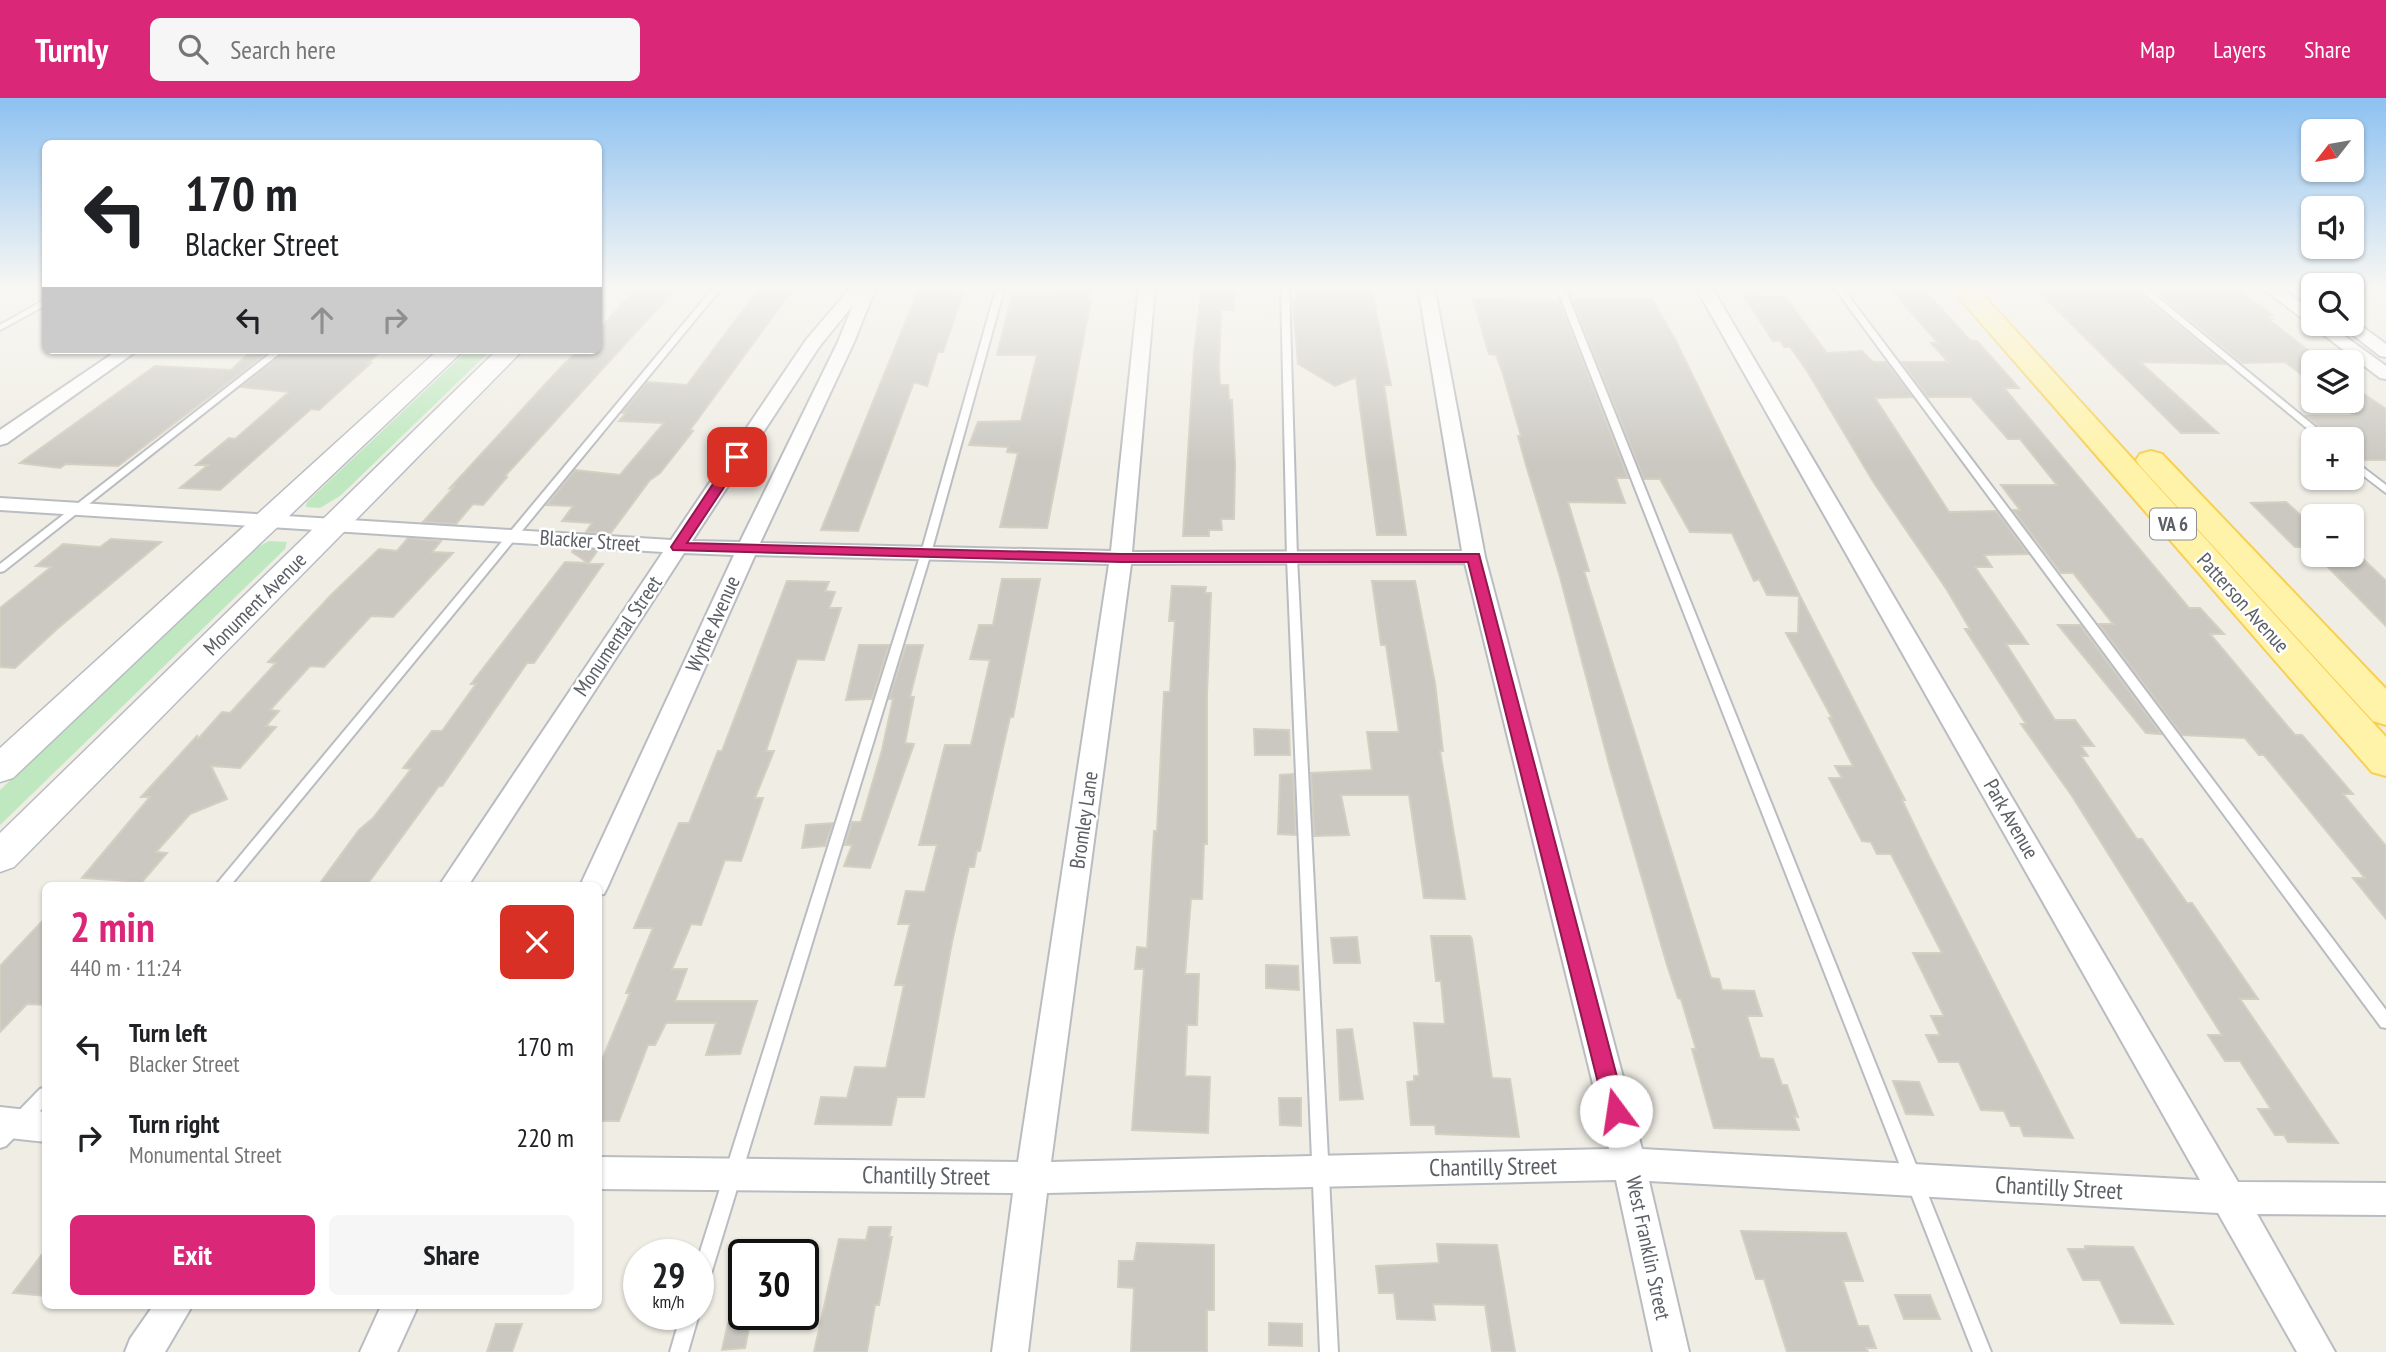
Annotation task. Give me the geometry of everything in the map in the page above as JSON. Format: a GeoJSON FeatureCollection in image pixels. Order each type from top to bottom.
{"type":"FeatureCollection","features":[{"type":"Feature","properties":{"kind":"main road","name":"Patterson Avenue"},"geometry":{"type":"LineString","coordinates":[[2013,345],[2386,762]]}},
{"type":"Feature","properties":{"kind":"main road","name":"Patterson Avenue"},"geometry":{"type":"LineString","coordinates":[[2043,345],[2386,712]]}},
{"type":"Feature","properties":{"kind":"street","name":"Monumental Street"},"geometry":{"type":"LineString","coordinates":[[456,882],[812,345]]}},
{"type":"Feature","properties":{"kind":"street","name":"Wythe Avenue"},"geometry":{"type":"LineString","coordinates":[[596,882],[747,549],[845,345]]}},
{"type":"Feature","properties":{"kind":"street","name":"Bromley Lane"},"geometry":{"type":"LineString","coordinates":[[1010,1352],[1032,1178],[1121,558],[1141,345]]}},
{"type":"Feature","properties":{"kind":"street","name":"West Franklin Street"},"geometry":{"type":"LineString","coordinates":[[1436,345],[1474,557],[1629,1164],[1671,1352]]}},
{"type":"Feature","properties":{"kind":"street","name":"Park Avenue"},"geometry":{"type":"LineString","coordinates":[[1737,345],[2317,1352]]}},
{"type":"Feature","properties":{"kind":"street"},"geometry":{"type":"LineString","coordinates":[[2346,345],[2386,374]]}},
{"type":"Feature","properties":{"kind":"street"},"geometry":{"type":"LineString","coordinates":[[0,439],[122,354]]}},
{"type":"Feature","properties":{"kind":"street"},"geometry":{"type":"LineString","coordinates":[[0,769],[448,354]]}},
{"type":"Feature","properties":{"kind":"street","name":"Monument Avenue"},"geometry":{"type":"LineString","coordinates":[[0,857],[507,354]]}},
{"type":"Feature","properties":{"kind":"street","name":"Blacker Street"},"geometry":{"type":"LineString","coordinates":[[0,504],[678,547],[1121,558],[1474,557]]}},
{"type":"Feature","properties":{"kind":"street","name":"Chantilly Street"},"geometry":{"type":"LineString","coordinates":[[602,1173],[1032,1178],[1629,1164],[2230,1198],[2386,1199]]}},
{"type":"Feature","properties":{"kind":"street"},"geometry":{"type":"LineString","coordinates":[[143,1352],[172,1309]]}},
{"type":"Feature","properties":{"kind":"street"},"geometry":{"type":"LineString","coordinates":[[378,1352],[399,1309]]}},
{"type":"Feature","properties":{"kind":"lane"},"geometry":{"type":"LineString","coordinates":[[225,882],[670,345]]}},
{"type":"Feature","properties":{"kind":"lane"},"geometry":{"type":"LineString","coordinates":[[712,1239],[926,554],[985,345]]}},
{"type":"Feature","properties":{"kind":"lane"},"geometry":{"type":"LineString","coordinates":[[1287,345],[1292,558],[1329,1352]]}},
{"type":"Feature","properties":{"kind":"lane"},"geometry":{"type":"LineString","coordinates":[[1583,345],[1982,1352]]}},
{"type":"Feature","properties":{"kind":"lane"},"geometry":{"type":"LineString","coordinates":[[1881,345],[2386,1022]]}},
{"type":"Feature","properties":{"kind":"lane"},"geometry":{"type":"LineString","coordinates":[[2210,345],[2310,427]]}},
{"type":"Feature","properties":{"kind":"lane"},"geometry":{"type":"LineString","coordinates":[[0,569],[276,354]]}},
{"type":"Feature","properties":{"kind":"lane"},"geometry":{"type":"LineString","coordinates":[[2364,472],[2386,490]]}},
{"type":"Feature","properties":{"kind":"lane"},"geometry":{"type":"LineString","coordinates":[[15,1128],[42,1098]]}},
{"type":"Feature","properties":{"kind":"lane"},"geometry":{"type":"LineString","coordinates":[[679,1352],[685,1330]]}},
{"type":"Feature","properties":{"kind":"green space"},"geometry":{"type":"Polygon","coordinates":[[[464,354],[487,354],[340,496],[320,508],[306,507],[307,502],[464,354]]]}},
{"type":"Feature","properties":{"kind":"green space"},"geometry":{"type":"Polygon","coordinates":[[[269,541],[287,542],[285,549],[0,825],[0,790],[258,547],[269,541]]]}},
{"type":"Feature","properties":{"kind":"building"},"geometry":{"type":"Polygon","coordinates":[[[602,345],[625,345],[505,476],[507,477],[483,505],[473,504],[456,524],[423,522],[454,487],[450,488],[575,354],[602,354],[602,345]]]}},
{"type":"Feature","properties":{"kind":"building"},"geometry":{"type":"Polygon","coordinates":[[[717,345],[752,345],[690,430],[693,431],[660,473],[650,480],[610,534],[586,532],[592,523],[562,521],[573,506],[547,505],[575,470],[620,475],[664,423],[619,421],[626,413],[622,413],[647,382],[687,385],[717,345]]]}},
{"type":"Feature","properties":{"kind":"building"},"geometry":{"type":"Polygon","coordinates":[[[896,345],[946,345],[943,352],[938,352],[927,386],[914,382],[858,531],[821,530],[896,345]]]}},
{"type":"Feature","properties":{"kind":"building"},"geometry":{"type":"Polygon","coordinates":[[[1000,345],[1082,345],[1047,528],[1000,527],[1018,453],[1007,452],[1008,447],[969,445],[978,422],[1021,421],[1037,355],[997,355],[1000,345]]]}},
{"type":"Feature","properties":{"kind":"building"},"geometry":{"type":"Polygon","coordinates":[[[1195,345],[1220,345],[1220,385],[1228,385],[1229,400],[1232,400],[1234,519],[1221,519],[1222,530],[1209,530],[1209,536],[1183,536],[1195,345]]]}},
{"type":"Feature","properties":{"kind":"building"},"geometry":{"type":"Polygon","coordinates":[[[1296,345],[1383,345],[1391,385],[1384,385],[1406,535],[1377,535],[1356,377],[1335,386],[1298,364],[1296,345]]]}},
{"type":"Feature","properties":{"kind":"building"},"geometry":{"type":"Polygon","coordinates":[[[1486,345],[1576,345],[1628,478],[1616,478],[1625,503],[1568,502],[1589,571],[1584,571],[1711,978],[1719,979],[1722,990],[1754,991],[1762,1016],[1747,1016],[1760,1058],[1773,1059],[1782,1085],[1787,1085],[1798,1117],[1794,1116],[1799,1130],[1714,1128],[1692,1049],[1696,1049],[1681,999],[1678,998],[1667,965],[1610,768],[1503,374],[1496,355],[1489,354],[1486,345]]]}},
{"type":"Feature","properties":{"kind":"building"},"geometry":{"type":"Polygon","coordinates":[[[1590,345],[1678,345],[1800,596],[1905,800],[1902,800],[1928,854],[2073,1138],[2024,1136],[2020,1126],[2011,1126],[2004,1111],[1981,1110],[1959,1062],[1939,1062],[1926,1035],[1940,1035],[1931,1016],[1944,1016],[1913,953],[1942,953],[1891,854],[1877,854],[1871,842],[1862,841],[1829,778],[1842,778],[1835,766],[1853,766],[1829,718],[1832,718],[1786,633],[1798,633],[1799,596],[1767,595],[1759,579],[1754,581],[1732,533],[1690,532],[1660,479],[1644,479],[1590,345]]]}},
{"type":"Feature","properties":{"kind":"building"},"geometry":{"type":"Polygon","coordinates":[[[1782,345],[1821,345],[1827,353],[1862,351],[1873,362],[1886,362],[1912,397],[1875,398],[1949,512],[1996,511],[2028,554],[1984,555],[1992,567],[1975,567],[2028,644],[2006,644],[2055,720],[2075,720],[2094,746],[2081,746],[2088,756],[2081,756],[2137,839],[2142,839],[2187,903],[2192,903],[2258,999],[2240,999],[2338,1143],[2288,1142],[2284,1135],[2275,1135],[2258,1109],[2271,1109],[2240,1061],[2225,1061],[2208,1035],[2222,1035],[2072,796],[2021,724],[2026,724],[1965,629],[1970,629],[1947,590],[1874,483],[1807,371],[1790,347],[1782,345]]]}},
{"type":"Feature","properties":{"kind":"building"},"geometry":{"type":"Polygon","coordinates":[[[1932,345],[1980,345],[2019,388],[2004,388],[2189,608],[2200,608],[2224,634],[2210,634],[2295,735],[2302,735],[2353,794],[2343,794],[2386,846],[2386,919],[2353,878],[2365,878],[2264,755],[2259,755],[2245,738],[2182,735],[2099,624],[2113,624],[2073,573],[2061,573],[2013,510],[2020,510],[2001,485],[2057,485],[2020,439],[2008,439],[1971,397],[1928,397],[1902,362],[1948,362],[1932,345]]]}},
{"type":"Feature","properties":{"kind":"building"},"geometry":{"type":"Polygon","coordinates":[[[2092,345],[2201,345],[2225,364],[2140,362],[2218,433],[2181,433],[2092,345]]]}},
{"type":"Feature","properties":{"kind":"building"},"geometry":{"type":"Polygon","coordinates":[[[2220,345],[2301,345],[2308,350],[2301,350],[2301,374],[2285,362],[2242,363],[2220,345]]]}},
{"type":"Feature","properties":{"kind":"building"},"geometry":{"type":"Polygon","coordinates":[[[248,354],[266,354],[118,466],[66,464],[60,468],[20,463],[155,366],[231,370],[248,354]]]}},
{"type":"Feature","properties":{"kind":"building"},"geometry":{"type":"Polygon","coordinates":[[[282,354],[378,354],[319,410],[311,409],[220,490],[180,488],[208,465],[196,465],[229,438],[235,439],[289,392],[241,387],[282,354]]]}},
{"type":"Feature","properties":{"kind":"building"},"geometry":{"type":"Polygon","coordinates":[[[2364,394],[2386,409],[2386,460],[2364,460],[2364,427],[2320,427],[2306,416],[2355,416],[2351,413],[2364,413],[2364,394]]]}},
{"type":"Feature","properties":{"kind":"building"},"geometry":{"type":"Polygon","coordinates":[[[2286,502],[2301,515],[2301,547],[2295,547],[2251,503],[2286,502]]]}},
{"type":"Feature","properties":{"kind":"building"},"geometry":{"type":"Polygon","coordinates":[[[408,538],[441,541],[432,552],[453,553],[393,617],[371,616],[324,667],[310,666],[270,710],[279,711],[266,726],[276,727],[240,768],[211,766],[227,799],[190,814],[156,852],[167,853],[142,882],[82,878],[150,797],[141,797],[222,712],[230,713],[276,663],[268,662],[332,594],[379,549],[397,551],[408,538]]]}},
{"type":"Feature","properties":{"kind":"building"},"geometry":{"type":"Polygon","coordinates":[[[111,539],[161,542],[15,668],[0,667],[0,608],[51,567],[36,566],[63,544],[100,547],[111,539]]]}},
{"type":"Feature","properties":{"kind":"building"},"geometry":{"type":"Polygon","coordinates":[[[574,549],[598,550],[588,564],[603,564],[534,663],[527,663],[442,786],[439,786],[369,882],[321,882],[359,830],[373,818],[411,769],[403,768],[432,731],[442,731],[476,684],[471,684],[565,562],[588,563],[572,552],[574,549]]]}},
{"type":"Feature","properties":{"kind":"building"},"geometry":{"type":"Polygon","coordinates":[[[2364,560],[2386,581],[2386,626],[2328,567],[2364,567],[2364,560]]]}},
{"type":"Feature","properties":{"kind":"building"},"geometry":{"type":"Polygon","coordinates":[[[1002,579],[1040,579],[1013,717],[1010,717],[980,851],[977,851],[974,867],[969,867],[952,942],[924,1097],[897,1097],[891,1125],[815,1124],[821,1097],[847,1098],[855,1067],[886,1068],[904,985],[895,985],[910,924],[898,924],[906,891],[925,892],[937,845],[919,845],[945,745],[971,745],[990,660],[970,659],[979,625],[993,625],[1002,579]]]}},
{"type":"Feature","properties":{"kind":"building"},"geometry":{"type":"Polygon","coordinates":[[[787,581],[829,582],[825,591],[835,592],[829,608],[841,608],[824,660],[797,659],[766,751],[774,751],[755,798],[763,798],[741,861],[725,860],[701,925],[691,924],[672,969],[687,969],[675,1001],[757,1001],[740,1054],[706,1055],[716,1023],[666,1023],[655,1045],[648,1045],[619,1121],[602,1121],[602,1060],[653,928],[634,928],[679,823],[689,823],[718,751],[722,751],[787,581]]]}},
{"type":"Feature","properties":{"kind":"building"},"geometry":{"type":"Polygon","coordinates":[[[1372,581],[1415,581],[1435,683],[1443,751],[1440,751],[1465,899],[1424,898],[1409,795],[1341,795],[1349,835],[1314,836],[1311,773],[1372,770],[1367,732],[1399,732],[1386,645],[1381,645],[1372,581]]]}},
{"type":"Feature","properties":{"kind":"building"},"geometry":{"type":"Polygon","coordinates":[[[1172,586],[1206,587],[1205,593],[1211,593],[1207,693],[1207,844],[1204,844],[1202,899],[1191,899],[1185,974],[1199,974],[1197,1025],[1187,1025],[1185,1076],[1210,1077],[1208,1133],[1132,1130],[1144,969],[1135,969],[1137,947],[1147,948],[1154,831],[1157,831],[1164,692],[1170,692],[1175,621],[1169,621],[1172,586]]]}},
{"type":"Feature","properties":{"kind":"building"},"geometry":{"type":"Polygon","coordinates":[[[2058,625],[2080,625],[2161,734],[2146,733],[2058,625]]]}},
{"type":"Feature","properties":{"kind":"building"},"geometry":{"type":"Polygon","coordinates":[[[859,645],[889,645],[872,699],[846,700],[859,645]]]}},
{"type":"Feature","properties":{"kind":"building"},"geometry":{"type":"Polygon","coordinates":[[[906,645],[923,645],[910,697],[914,697],[905,743],[914,744],[870,868],[844,866],[852,845],[845,845],[852,822],[861,822],[882,750],[893,699],[889,699],[906,645]]]}},
{"type":"Feature","properties":{"kind":"building"},"geometry":{"type":"Polygon","coordinates":[[[1254,729],[1289,730],[1290,755],[1255,755],[1254,729]]]}},
{"type":"Feature","properties":{"kind":"building"},"geometry":{"type":"Polygon","coordinates":[[[1293,774],[1296,835],[1278,834],[1280,775],[1293,774]]]}},
{"type":"Feature","properties":{"kind":"building"},"geometry":{"type":"Polygon","coordinates":[[[833,823],[825,846],[802,848],[806,825],[833,823]]]}},
{"type":"Feature","properties":{"kind":"building"},"geometry":{"type":"Polygon","coordinates":[[[42,921],[42,1005],[27,1004],[0,1032],[0,966],[42,921]]]}},
{"type":"Feature","properties":{"kind":"building"},"geometry":{"type":"Polygon","coordinates":[[[1431,936],[1470,936],[1472,939],[1492,1078],[1510,1079],[1519,1137],[1436,1134],[1435,1125],[1411,1125],[1407,1082],[1414,1081],[1414,1076],[1419,1076],[1414,1023],[1445,1024],[1441,981],[1436,981],[1431,936]]]}},
{"type":"Feature","properties":{"kind":"building"},"geometry":{"type":"Polygon","coordinates":[[[1357,937],[1360,963],[1334,963],[1331,938],[1357,937]]]}},
{"type":"Feature","properties":{"kind":"building"},"geometry":{"type":"Polygon","coordinates":[[[1266,965],[1298,966],[1299,990],[1266,988],[1266,965]]]}},
{"type":"Feature","properties":{"kind":"building"},"geometry":{"type":"Polygon","coordinates":[[[1352,1029],[1363,1099],[1340,1100],[1337,1030],[1352,1029]]]}},
{"type":"Feature","properties":{"kind":"building"},"geometry":{"type":"Polygon","coordinates":[[[1893,1081],[1919,1082],[1933,1115],[1906,1114],[1893,1081]]]}},
{"type":"Feature","properties":{"kind":"building"},"geometry":{"type":"Polygon","coordinates":[[[1279,1098],[1301,1098],[1301,1126],[1280,1125],[1279,1098]]]}},
{"type":"Feature","properties":{"kind":"building"},"geometry":{"type":"Polygon","coordinates":[[[869,1227],[891,1227],[889,1237],[892,1237],[879,1305],[875,1305],[867,1352],[814,1352],[839,1239],[866,1240],[869,1227]]]}},
{"type":"Feature","properties":{"kind":"building"},"geometry":{"type":"Polygon","coordinates":[[[1741,1231],[1846,1233],[1863,1281],[1843,1281],[1858,1326],[1868,1326],[1876,1348],[1866,1348],[1868,1352],[1787,1352],[1764,1279],[1756,1279],[1741,1231]]]}},
{"type":"Feature","properties":{"kind":"building"},"geometry":{"type":"Polygon","coordinates":[[[1137,1243],[1214,1245],[1214,1310],[1207,1310],[1207,1352],[1131,1352],[1134,1288],[1118,1287],[1119,1261],[1134,1261],[1137,1243]]]}},
{"type":"Feature","properties":{"kind":"building"},"geometry":{"type":"Polygon","coordinates":[[[1437,1244],[1497,1245],[1515,1352],[1492,1352],[1485,1305],[1433,1304],[1435,1320],[1397,1319],[1394,1293],[1379,1293],[1376,1266],[1439,1263],[1437,1244]]]}},
{"type":"Feature","properties":{"kind":"building"},"geometry":{"type":"Polygon","coordinates":[[[2085,1246],[2133,1247],[2173,1324],[2121,1323],[2100,1280],[2083,1280],[2068,1249],[2085,1249],[2085,1246]]]}},
{"type":"Feature","properties":{"kind":"building"},"geometry":{"type":"Polygon","coordinates":[[[42,1254],[42,1296],[13,1293],[42,1254]]]}},
{"type":"Feature","properties":{"kind":"building"},"geometry":{"type":"Polygon","coordinates":[[[1895,1295],[1930,1295],[1940,1319],[1904,1319],[1895,1295]]]}},
{"type":"Feature","properties":{"kind":"building"},"geometry":{"type":"Polygon","coordinates":[[[728,1323],[728,1330],[749,1330],[745,1348],[722,1350],[728,1323]]]}},
{"type":"Feature","properties":{"kind":"building"},"geometry":{"type":"Polygon","coordinates":[[[1269,1323],[1302,1324],[1302,1346],[1269,1345],[1269,1323]]]}},
{"type":"Feature","properties":{"kind":"building"},"geometry":{"type":"Polygon","coordinates":[[[496,1324],[522,1324],[512,1352],[487,1352],[496,1324]]]}},
{"type":"Feature","properties":{"kind":"route"},"geometry":{"type":"LineString","coordinates":[[737,457],[678,547],[1121,558],[1474,557],[1616,1111]]}}]}
